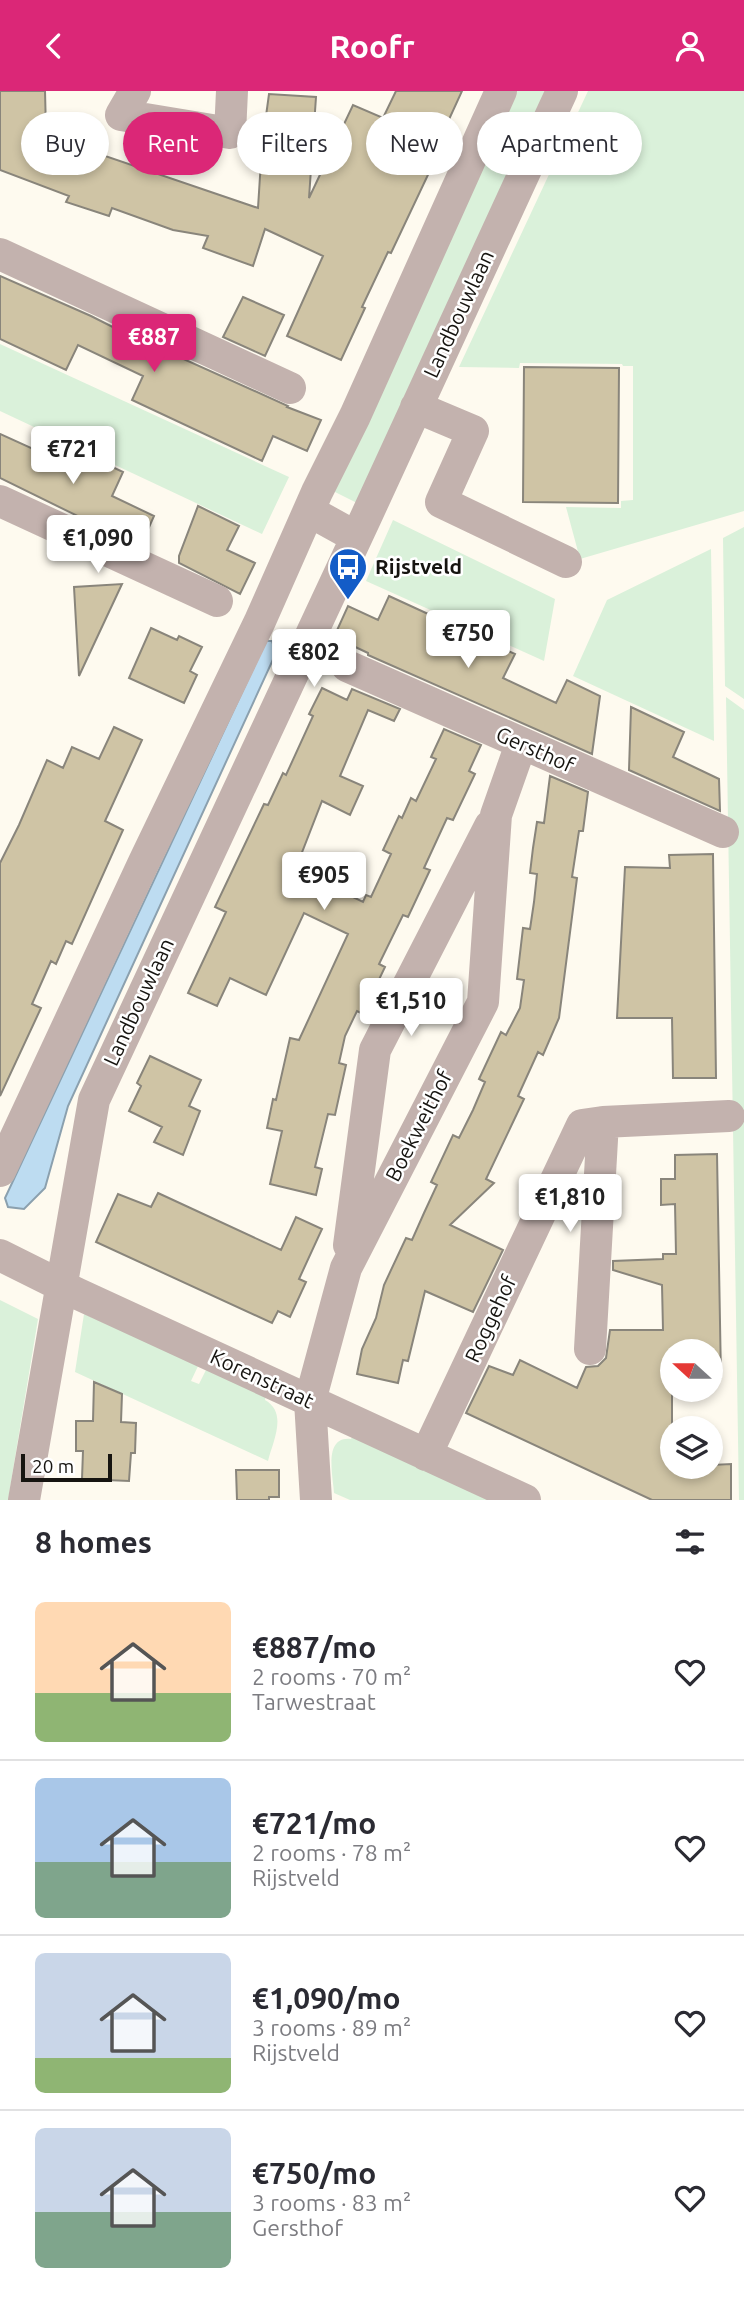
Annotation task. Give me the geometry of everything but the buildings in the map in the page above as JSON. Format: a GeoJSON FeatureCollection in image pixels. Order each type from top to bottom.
{"type":"FeatureCollection","features":[{"type":"Feature","properties":{"kind":"street"},"geometry":{"type":"LineString","coordinates":[[135,91],[121,115],[230,133],[232,91]]}},
{"type":"Feature","properties":{"kind":"street"},"geometry":{"type":"LineString","coordinates":[[0,1171],[260,621],[501,91]]}},
{"type":"Feature","properties":{"kind":"street","name":"Landbouwlaan"},"geometry":{"type":"LineString","coordinates":[[24,1500],[94,1100],[562,91]]}},
{"type":"Feature","properties":{"kind":"street"},"geometry":{"type":"LineString","coordinates":[[0,254],[290,388]]}},
{"type":"Feature","properties":{"kind":"street"},"geometry":{"type":"LineString","coordinates":[[416,407],[473,431],[441,502],[566,562]]}},
{"type":"Feature","properties":{"kind":"street"},"geometry":{"type":"LineString","coordinates":[[0,501],[217,601]]}},
{"type":"Feature","properties":{"kind":"street"},"geometry":{"type":"LineString","coordinates":[[309,511],[356,537]]}},
{"type":"Feature","properties":{"kind":"street","name":"Gersthof"},"geometry":{"type":"LineString","coordinates":[[347,667],[723,832]]}},
{"type":"Feature","properties":{"kind":"street","name":"Boekweithof"},"geometry":{"type":"LineString","coordinates":[[316,1500],[310,1401],[346,1268],[375,1050],[496,815],[521,744]]}},
{"type":"Feature","properties":{"kind":"street","name":"Boekweithof"},"geometry":{"type":"LineString","coordinates":[[346,1268],[483,1002],[496,815]]}},
{"type":"Feature","properties":{"kind":"street","name":"Roggehof"},"geometry":{"type":"LineString","coordinates":[[426,1455],[582,1125],[729,1116]]}},
{"type":"Feature","properties":{"kind":"street"},"geometry":{"type":"LineString","coordinates":[[590,1349],[603,1122]]}},
{"type":"Feature","properties":{"kind":"street","name":"Korenstraat"},"geometry":{"type":"LineString","coordinates":[[0,1255],[524,1500]]}},
{"type":"Feature","properties":{"kind":"green space"},"geometry":{"type":"Polygon","coordinates":[[[513,91],[549,91],[539,112],[503,112],[513,91]]]}},
{"type":"Feature","properties":{"kind":"green space"},"geometry":{"type":"Polygon","coordinates":[[[588,91],[744,91],[744,511],[580,559],[566,507],[621,508],[621,501],[633,500],[633,366],[520,363],[519,368],[459,367],[549,175],[642,175],[642,112],[578,112],[588,91]]]}},
{"type":"Feature","properties":{"kind":"green space"},"geometry":{"type":"Polygon","coordinates":[[[477,169],[477,175],[510,175],[359,504],[329,489],[477,169]]]}},
{"type":"Feature","properties":{"kind":"green space"},"geometry":{"type":"Polygon","coordinates":[[[0,344],[289,477],[262,534],[0,411],[0,344]]]}},
{"type":"Feature","properties":{"kind":"green space"},"geometry":{"type":"Polygon","coordinates":[[[393,520],[555,599],[544,661],[366,581],[393,520]]]}},
{"type":"Feature","properties":{"kind":"green space"},"geometry":{"type":"Polygon","coordinates":[[[744,527],[744,699],[725,686],[723,538],[744,527]]]}},
{"type":"Feature","properties":{"kind":"green space"},"geometry":{"type":"Polygon","coordinates":[[[711,549],[714,741],[573,676],[607,600],[711,549]]]}},
{"type":"Feature","properties":{"kind":"green space"},"geometry":{"type":"Polygon","coordinates":[[[726,697],[744,710],[744,1500],[739,1500],[726,697]]]}},
{"type":"Feature","properties":{"kind":"green space"},"geometry":{"type":"Polygon","coordinates":[[[0,1300],[38,1319],[8,1500],[0,1500],[0,1300]]]}},
{"type":"Feature","properties":{"kind":"green space"},"geometry":{"type":"Polygon","coordinates":[[[84,1314],[199,1364],[191,1381],[199,1384],[207,1368],[266,1395],[265,1400],[276,1412],[277,1420],[268,1461],[75,1372],[84,1314]]]}},
{"type":"Feature","properties":{"kind":"green space"},"geometry":{"type":"Polygon","coordinates":[[[353,1435],[492,1500],[350,1500],[334,1493],[333,1450],[336,1444],[351,1439],[353,1435]]]}},
{"type":"Feature","properties":{"kind":"water"},"geometry":{"type":"Polygon","coordinates":[[[266,641],[272,641],[276,653],[68,1106],[45,1188],[24,1209],[8,1207],[5,1198],[266,641]]]}},
{"type":"Feature","properties":{"kind":"place","name":"Rijstveld"},"geometry":{"type":"Point","coordinates":[348,601]}}]}
